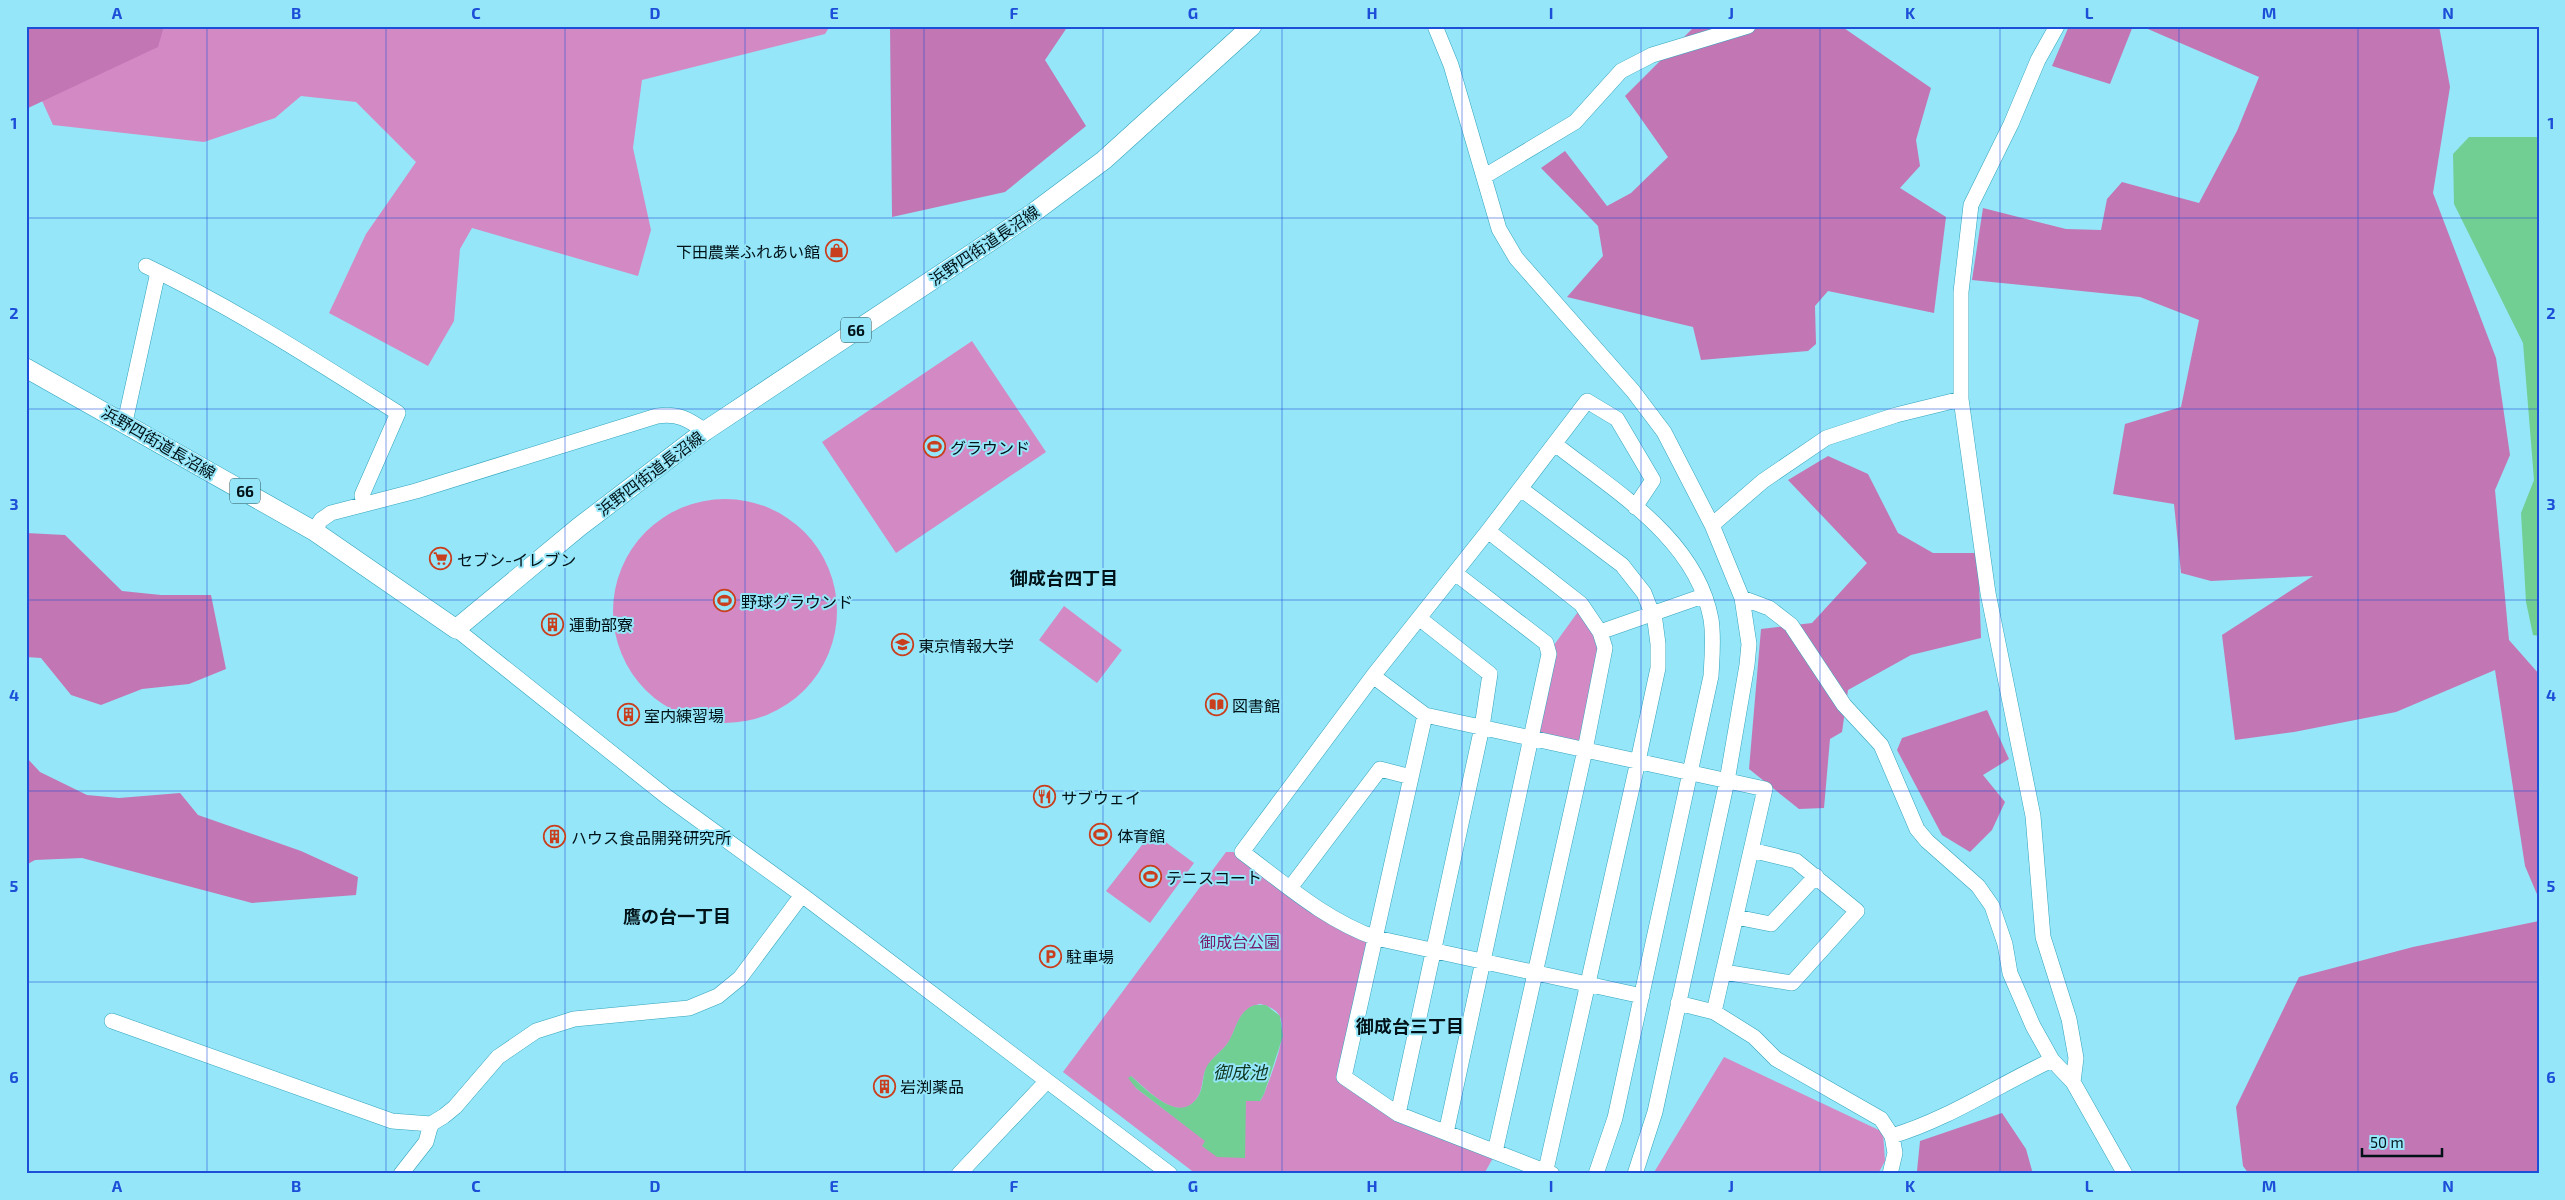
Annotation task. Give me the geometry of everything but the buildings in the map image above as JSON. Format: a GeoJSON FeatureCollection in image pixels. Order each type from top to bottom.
{"type":"FeatureCollection","features":[{"type":"Feature","properties":{"kind":"main road","name":"浜野四街道長沼線"},"geometry":{"type":"LineString","coordinates":[[26,368],[125,422],[314,531],[354,556],[456,629],[579,526],[705,431],[1033,213],[1104,160],[1146,124],[1252,26]]}},
{"type":"Feature","properties":{"kind":"street"},"geometry":{"type":"LineString","coordinates":[[1435,26],[1451,64],[1499,229],[1516,258],[1633,391],[1664,432],[1712,525],[1742,598],[1749,644],[1748,665],[1728,781],[1655,1112],[1635,1174]]}},
{"type":"Feature","properties":{"kind":"street"},"geometry":{"type":"LineString","coordinates":[[1485,176],[1575,122],[1621,71],[1652,55],[1748,26]]}},
{"type":"Feature","properties":{"kind":"street"},"geometry":{"type":"LineString","coordinates":[[2057,26],[2038,60],[2011,124],[1971,204],[1961,292],[1961,399],[1988,593],[2033,816],[2043,937],[2069,1019],[2076,1058],[2072,1082]]}},
{"type":"Feature","properties":{"kind":"street"},"geometry":{"type":"LineString","coordinates":[[125,422],[152,269],[299,350],[398,413],[362,495],[364,504]]}},
{"type":"Feature","properties":{"kind":"street"},"geometry":{"type":"LineString","coordinates":[[1712,525],[1763,482],[1826,438],[1896,415],[1961,399]]}},
{"type":"Feature","properties":{"kind":"street"},"geometry":{"type":"LineString","coordinates":[[1635,507],[1653,480],[1617,419],[1587,401],[1521,489],[1373,676],[1242,852],[1325,914],[1350,929],[1376,938],[1642,996]]}},
{"type":"Feature","properties":{"kind":"street"},"geometry":{"type":"LineString","coordinates":[[314,531],[321,520],[330,513],[426,488],[657,416],[671,414],[683,417],[705,431]]}},
{"type":"Feature","properties":{"kind":"street"},"geometry":{"type":"LineString","coordinates":[[1555,444],[1662,530],[1685,558],[1703,596],[1710,618],[1713,649],[1711,676],[1616,1118],[1596,1174]]}},
{"type":"Feature","properties":{"kind":"street"},"geometry":{"type":"LineString","coordinates":[[1425,715],[1344,1077],[1398,1114],[1548,1173],[1658,668],[1658,644],[1652,615],[1644,593],[1622,565],[1521,489]]}},
{"type":"Feature","properties":{"kind":"street"},"geometry":{"type":"LineString","coordinates":[[1488,531],[1581,604],[1600,632],[1605,648],[1604,661],[1585,750],[1495,1152]]}},
{"type":"Feature","properties":{"kind":"street"},"geometry":{"type":"LineString","coordinates":[[1446,1132],[1484,962],[1549,648],[1546,643],[1455,573]]}},
{"type":"Feature","properties":{"kind":"street"},"geometry":{"type":"LineString","coordinates":[[1600,632],[1703,596]]}},
{"type":"Feature","properties":{"kind":"street"},"geometry":{"type":"LineString","coordinates":[[1742,598],[1769,608],[1791,625],[1844,705],[1881,745],[1917,829],[1927,841],[1978,886],[1992,906],[2020,999],[2052,1060],[2072,1082],[2125,1174]]}},
{"type":"Feature","properties":{"kind":"street"},"geometry":{"type":"LineString","coordinates":[[1398,1114],[1482,728],[1490,674],[1419,618]]}},
{"type":"Feature","properties":{"kind":"street"},"geometry":{"type":"LineString","coordinates":[[456,629],[667,797],[802,896],[1170,1174]]}},
{"type":"Feature","properties":{"kind":"street"},"geometry":{"type":"LineString","coordinates":[[1373,676],[1425,715],[1765,789],[1714,1012]]}},
{"type":"Feature","properties":{"kind":"street"},"geometry":{"type":"LineString","coordinates":[[1290,888],[1380,769],[1411,777]]}},
{"type":"Feature","properties":{"kind":"street"},"geometry":{"type":"LineString","coordinates":[[1724,972],[1792,984],[1857,911],[1796,860],[1751,850]]}},
{"type":"Feature","properties":{"kind":"street"},"geometry":{"type":"LineString","coordinates":[[1736,917],[1771,924],[1816,876]]}},
{"type":"Feature","properties":{"kind":"street"},"geometry":{"type":"LineString","coordinates":[[112,1021],[392,1120],[430,1124],[455,1107],[498,1057],[536,1031],[574,1019],[689,1008],[718,996],[740,978],[802,896]]}},
{"type":"Feature","properties":{"kind":"street"},"geometry":{"type":"LineString","coordinates":[[1678,1003],[1714,1012],[1754,1037],[1776,1059],[1873,1113],[1887,1126],[1892,1136],[1895,1154],[1890,1174]]}},
{"type":"Feature","properties":{"kind":"street"},"geometry":{"type":"LineString","coordinates":[[1892,1136],[1946,1116],[2012,1078],[2052,1060]]}},
{"type":"Feature","properties":{"kind":"street"},"geometry":{"type":"LineString","coordinates":[[959,1174],[1047,1081]]}},
{"type":"Feature","properties":{"kind":"street"},"geometry":{"type":"LineString","coordinates":[[401,1174],[426,1142],[430,1124]]}},
{"type":"Feature","properties":{"kind":"green space"},"geometry":{"type":"Polygon","coordinates":[[[26,26],[830,26],[825,34],[642,80],[633,148],[651,230],[638,276],[472,228],[460,249],[454,321],[428,366],[329,313],[366,234],[416,162],[356,102],[301,96],[275,118],[204,142],[53,125],[29,72],[26,26]]]}},
{"type":"Feature","properties":{"kind":"green space","name":"グラウンド"},"geometry":{"type":"Polygon","coordinates":[[[972,341],[1046,452],[896,553],[822,442],[972,341]]]}},
{"type":"Feature","properties":{"kind":"green space","name":"野球グラウンド"},"geometry":{"type":"Polygon","coordinates":[[[714,499],[736,499],[758,503],[778,512],[796,524],[812,540],[824,558],[833,578],[837,611],[833,644],[829,654],[812,682],[796,698],[778,710],[758,719],[736,723],[714,723],[692,719],[672,710],[654,698],[638,682],[626,664],[617,644],[613,622],[613,600],[617,578],[626,558],[638,540],[654,524],[672,512],[692,503],[714,499]]]}},
{"type":"Feature","properties":{"kind":"green space"},"geometry":{"type":"Polygon","coordinates":[[[1064,606],[1122,650],[1097,683],[1039,640],[1064,606]]]}},
{"type":"Feature","properties":{"kind":"green space"},"geometry":{"type":"Polygon","coordinates":[[[1580,609],[1601,646],[1583,738],[1577,741],[1540,733],[1537,728],[1554,645],[1580,609]]]}},
{"type":"Feature","properties":{"kind":"green space","name":"テニスコート"},"geometry":{"type":"Polygon","coordinates":[[[1152,832],[1194,863],[1150,923],[1106,891],[1152,832]]]}},
{"type":"Feature","properties":{"kind":"green space","name":"御成台公園"},"geometry":{"type":"Polygon","coordinates":[[[1226,852],[1237,852],[1365,939],[1368,946],[1339,1078],[1392,1119],[1493,1158],[1484,1174],[1196,1174],[1063,1072],[1226,852]],[[1260,1004],[1248,1009],[1240,1017],[1230,1040],[1209,1064],[1199,1095],[1192,1104],[1183,1108],[1165,1103],[1155,1097],[1131,1076],[1136,1088],[1206,1141],[1202,1146],[1246,1101],[1260,1101],[1264,1094],[1278,1056],[1282,1025],[1277,1012],[1260,1004]]]}},
{"type":"Feature","properties":{"kind":"green space"},"geometry":{"type":"Polygon","coordinates":[[[1724,1057],[1883,1132],[1885,1161],[1878,1174],[1653,1174],[1724,1057]]]}},
{"type":"Feature","properties":{"kind":"shaded area"},"geometry":{"type":"Polygon","coordinates":[[[26,26],[164,26],[158,47],[26,109],[26,26]]]}},
{"type":"Feature","properties":{"kind":"shaded area"},"geometry":{"type":"Polygon","coordinates":[[[890,26],[1068,26],[1045,60],[1086,126],[1005,192],[892,217],[890,26]]]}},
{"type":"Feature","properties":{"kind":"shaded area"},"geometry":{"type":"Polygon","coordinates":[[[1700,26],[1841,26],[1931,88],[1916,140],[1920,166],[1900,188],[1946,217],[1934,313],[1828,291],[1815,306],[1816,344],[1808,351],[1701,360],[1693,327],[1567,297],[1603,256],[1598,226],[1541,168],[1565,151],[1607,206],[1631,193],[1668,157],[1625,96],[1692,29],[1700,26]]]}},
{"type":"Feature","properties":{"kind":"shaded area"},"geometry":{"type":"Polygon","coordinates":[[[2069,26],[2133,26],[2110,84],[2052,66],[2069,26]]]}},
{"type":"Feature","properties":{"kind":"shaded area"},"geometry":{"type":"Polygon","coordinates":[[[2141,26],[2439,26],[2450,87],[2433,193],[2496,358],[2510,455],[2495,490],[2509,640],[2539,674],[2539,899],[2525,866],[2495,670],[2396,712],[2294,732],[2235,740],[2222,635],[2313,576],[2211,581],[2181,573],[2174,504],[2113,494],[2125,424],[2181,407],[2199,320],[2140,297],[1972,280],[1983,208],[2066,229],[2101,230],[2107,199],[2122,182],[2199,203],[2237,131],[2259,77],[2141,26]]]}},
{"type":"Feature","properties":{"kind":"shaded area"},"geometry":{"type":"Polygon","coordinates":[[[1828,456],[1868,474],[1898,533],[1933,553],[1978,553],[1981,638],[1911,655],[1848,690],[1842,732],[1830,739],[1824,808],[1799,809],[1749,769],[1761,629],[1812,623],[1867,563],[1788,480],[1828,456]]]}},
{"type":"Feature","properties":{"kind":"shaded area"},"geometry":{"type":"Polygon","coordinates":[[[26,533],[65,535],[122,591],[161,595],[211,595],[226,669],[189,684],[142,689],[101,705],[71,695],[41,658],[26,657],[26,533]]]}},
{"type":"Feature","properties":{"kind":"shaded area"},"geometry":{"type":"Polygon","coordinates":[[[1987,710],[2009,759],[1983,775],[2005,802],[1992,830],[1970,852],[1942,835],[1897,750],[1902,738],[1987,710]]]}},
{"type":"Feature","properties":{"kind":"shaded area"},"geometry":{"type":"Polygon","coordinates":[[[26,757],[40,772],[87,795],[119,798],[180,793],[198,815],[301,851],[358,877],[356,895],[252,903],[82,858],[35,860],[26,865],[26,757]]]}},
{"type":"Feature","properties":{"kind":"shaded area"},"geometry":{"type":"Polygon","coordinates":[[[2539,921],[2539,1174],[2249,1174],[2243,1166],[2236,1107],[2299,977],[2413,947],[2539,921]]]}},
{"type":"Feature","properties":{"kind":"shaded area"},"geometry":{"type":"Polygon","coordinates":[[[2002,1113],[2026,1149],[2033,1174],[1919,1174],[1917,1171],[1920,1141],[2002,1113]]]}},
{"type":"Feature","properties":{"kind":"water"},"geometry":{"type":"Polygon","coordinates":[[[2469,137],[2539,137],[2539,636],[2533,635],[2526,602],[2521,513],[2534,480],[2523,343],[2454,204],[2453,154],[2469,137]]]}},
{"type":"Feature","properties":{"kind":"water","name":"御成池"},"geometry":{"type":"Polygon","coordinates":[[[1255,1005],[1266,1005],[1280,1016],[1283,1036],[1264,1094],[1260,1101],[1246,1101],[1245,1158],[1217,1157],[1202,1146],[1205,1141],[1136,1088],[1128,1078],[1131,1076],[1164,1103],[1183,1108],[1192,1104],[1201,1092],[1207,1066],[1227,1044],[1241,1015],[1255,1005]]]}},
{"type":"Feature","properties":{"kind":"place","name":"下田農業ふれあい館"},"geometry":{"type":"Point","coordinates":[836,251]}},
{"type":"Feature","properties":{"kind":"place","name":"グラウンド"},"geometry":{"type":"Point","coordinates":[934,447]}},
{"type":"Feature","properties":{"kind":"place","name":"セブン-イレブン"},"geometry":{"type":"Point","coordinates":[441,559]}},
{"type":"Feature","properties":{"kind":"place","name":"野球グラウンド"},"geometry":{"type":"Point","coordinates":[725,601]}},
{"type":"Feature","properties":{"kind":"place","name":"運動部寮"},"geometry":{"type":"Point","coordinates":[553,624]}},
{"type":"Feature","properties":{"kind":"place","name":"東京情報大学"},"geometry":{"type":"Point","coordinates":[902,645]}},
{"type":"Feature","properties":{"kind":"place","name":"図書館"},"geometry":{"type":"Point","coordinates":[1216,705]}},
{"type":"Feature","properties":{"kind":"place","name":"室内練習場"},"geometry":{"type":"Point","coordinates":[628,715]}},
{"type":"Feature","properties":{"kind":"place","name":"サブウェイ"},"geometry":{"type":"Point","coordinates":[1045,797]}},
{"type":"Feature","properties":{"kind":"place","name":"体育館"},"geometry":{"type":"Point","coordinates":[1101,835]}},
{"type":"Feature","properties":{"kind":"place","name":"ハウス食品開発研究所"},"geometry":{"type":"Point","coordinates":[555,837]}},
{"type":"Feature","properties":{"kind":"place","name":"テニスコート"},"geometry":{"type":"Point","coordinates":[1150,877]}},
{"type":"Feature","properties":{"kind":"place","name":"駐車場"},"geometry":{"type":"Point","coordinates":[1050,956]}},
{"type":"Feature","properties":{"kind":"place","name":"岩渕薬品"},"geometry":{"type":"Point","coordinates":[884,1086]}},
{"type":"Feature","properties":{"kind":"district","name":"御成台四丁目"},"geometry":{"type":"Point","coordinates":[1064,578]}},
{"type":"Feature","properties":{"kind":"district","name":"鷹の台一丁目"},"geometry":{"type":"Point","coordinates":[677,916]}},
{"type":"Feature","properties":{"kind":"district","name":"御成台三丁目"},"geometry":{"type":"Point","coordinates":[1410,1026]}}]}
